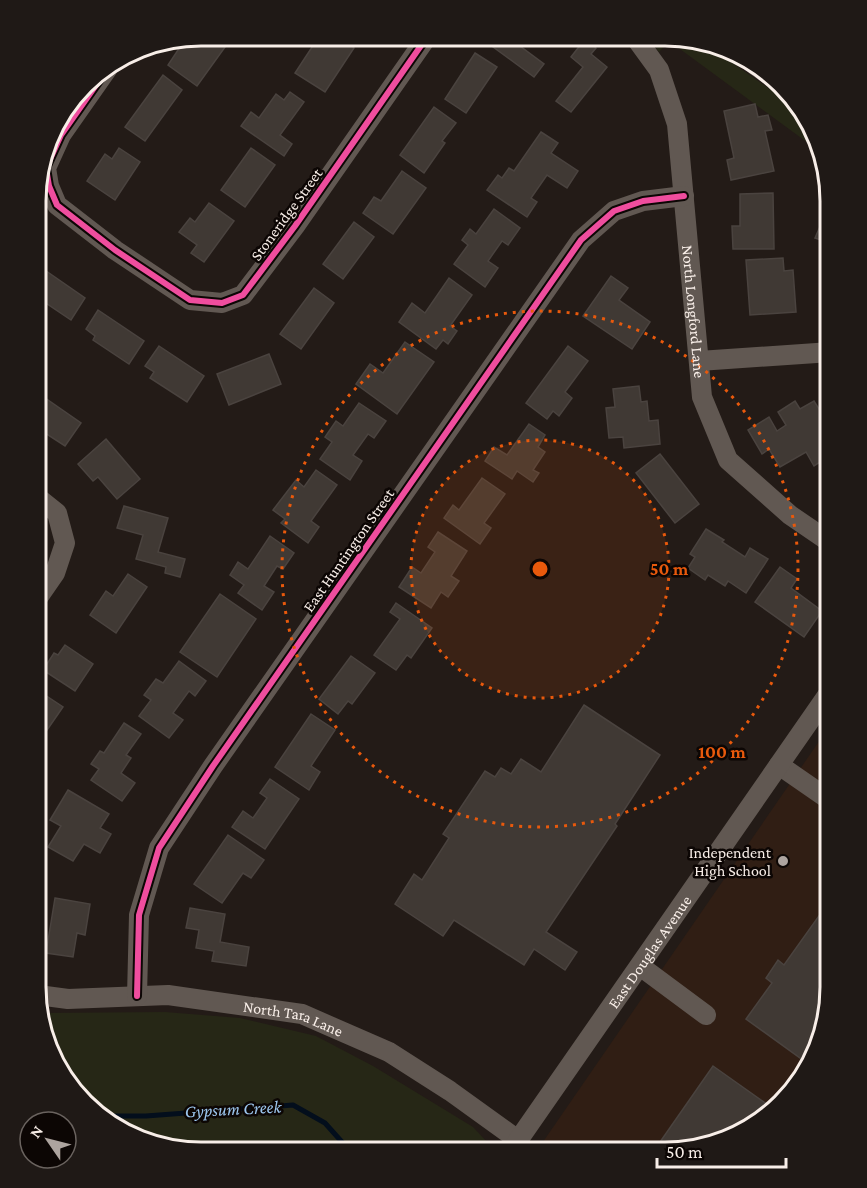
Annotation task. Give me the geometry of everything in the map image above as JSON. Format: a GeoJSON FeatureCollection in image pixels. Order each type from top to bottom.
{"type":"FeatureCollection","features":[{"type":"Feature","properties":{"kind":"street","name":"Stoneridge Street"},"geometry":{"type":"LineString","coordinates":[[48,181],[57,205],[123,255],[189,300],[222,303],[243,295],[295,226],[421,46]]}},
{"type":"Feature","properties":{"kind":"street","name":"North Longford Lane"},"geometry":{"type":"LineString","coordinates":[[642,46],[659,70],[677,124],[702,397],[728,460],[790,514],[820,535]]}},
{"type":"Feature","properties":{"kind":"street","name":"Stoneridge Street"},"geometry":{"type":"LineString","coordinates":[[63,133],[89,95]]}},
{"type":"Feature","properties":{"kind":"street","name":"East Huntington Street"},"geometry":{"type":"LineString","coordinates":[[137,996],[139,915],[159,848],[213,766],[581,240],[614,211],[643,201],[684,196]]}},
{"type":"Feature","properties":{"kind":"street"},"geometry":{"type":"LineString","coordinates":[[699,361],[820,353]]}},
{"type":"Feature","properties":{"kind":"street"},"geometry":{"type":"LineString","coordinates":[[46,504],[57,513],[65,543],[55,573],[46,586]]}},
{"type":"Feature","properties":{"kind":"street","name":"East Douglas Avenue"},"geometry":{"type":"LineString","coordinates":[[517,1142],[820,706]]}},
{"type":"Feature","properties":{"kind":"street"},"geometry":{"type":"LineString","coordinates":[[779,765],[820,793]]}},
{"type":"Feature","properties":{"kind":"street"},"geometry":{"type":"LineString","coordinates":[[640,966],[706,1015]]}},
{"type":"Feature","properties":{"kind":"street","name":"North Tara Lane"},"geometry":{"type":"LineString","coordinates":[[47,996],[68,999],[168,995],[302,1014],[389,1052],[450,1090],[509,1142]]}},
{"type":"Feature","properties":{"kind":"shaded area","name":"Independent High School"},"geometry":{"type":"Polygon","coordinates":[[[820,740],[820,997],[818,1017],[812,1036],[805,1055],[794,1073],[768,1103],[752,1115],[734,1126],[706,1136],[666,1142],[543,1142],[820,740]]]}},
{"type":"Feature","properties":{"kind":"green space"},"geometry":{"type":"Polygon","coordinates":[[[655,46],[664,46],[659,52],[655,46]]]}},
{"type":"Feature","properties":{"kind":"green space"},"geometry":{"type":"Polygon","coordinates":[[[677,47],[706,52],[728,60],[777,94],[794,115],[809,144],[677,47]]]}},
{"type":"Feature","properties":{"kind":"green space"},"geometry":{"type":"Polygon","coordinates":[[[165,1012],[240,1018],[316,1036],[373,1066],[473,1127],[487,1142],[201,1142],[161,1136],[142,1130],[107,1110],[78,1081],[58,1046],[49,1013],[165,1012]]]}},
{"type":"Feature","properties":{"kind":"building"},"geometry":{"type":"Polygon","coordinates":[[[226,46],[197,86],[168,65],[179,48],[226,46]]]}},
{"type":"Feature","properties":{"kind":"building"},"geometry":{"type":"Polygon","coordinates":[[[313,46],[351,46],[354,48],[325,92],[295,73],[313,46]]]}},
{"type":"Feature","properties":{"kind":"building"},"geometry":{"type":"Polygon","coordinates":[[[492,46],[520,46],[544,64],[534,77],[492,46]]]}},
{"type":"Feature","properties":{"kind":"building"},"geometry":{"type":"Polygon","coordinates":[[[580,46],[594,46],[596,48],[591,54],[607,67],[571,112],[556,101],[583,67],[571,57],[580,46]]]}},
{"type":"Feature","properties":{"kind":"building"},"geometry":{"type":"Polygon","coordinates":[[[475,53],[497,67],[466,113],[445,99],[475,53]]]}},
{"type":"Feature","properties":{"kind":"building"},"geometry":{"type":"Polygon","coordinates":[[[163,75],[182,90],[145,141],[125,127],[163,75]]]}},
{"type":"Feature","properties":{"kind":"building"},"geometry":{"type":"Polygon","coordinates":[[[290,92],[304,102],[280,135],[292,144],[284,156],[241,126],[251,112],[259,118],[276,94],[284,100],[290,92]]]}},
{"type":"Feature","properties":{"kind":"building"},"geometry":{"type":"Polygon","coordinates":[[[755,104],[758,117],[768,115],[772,130],[765,131],[774,171],[731,180],[727,160],[734,158],[724,111],[755,104]]]}},
{"type":"Feature","properties":{"kind":"building"},"geometry":{"type":"Polygon","coordinates":[[[434,107],[456,123],[442,141],[445,143],[424,173],[400,155],[434,107]]]}},
{"type":"Feature","properties":{"kind":"building"},"geometry":{"type":"Polygon","coordinates":[[[541,132],[558,143],[551,153],[578,171],[567,188],[547,175],[531,198],[537,202],[527,217],[487,190],[498,175],[502,178],[509,168],[514,171],[541,132]]]}},
{"type":"Feature","properties":{"kind":"building"},"geometry":{"type":"Polygon","coordinates":[[[119,148],[140,162],[115,200],[87,181],[105,154],[112,159],[119,148]]]}},
{"type":"Feature","properties":{"kind":"building"},"geometry":{"type":"Polygon","coordinates":[[[251,148],[275,165],[245,207],[221,190],[251,148]]]}},
{"type":"Feature","properties":{"kind":"building"},"geometry":{"type":"Polygon","coordinates":[[[402,171],[426,188],[393,234],[363,213],[374,197],[381,201],[402,171]]]}},
{"type":"Feature","properties":{"kind":"building"},"geometry":{"type":"Polygon","coordinates":[[[773,193],[774,249],[733,249],[732,226],[740,226],[740,194],[773,193]]]}},
{"type":"Feature","properties":{"kind":"building"},"geometry":{"type":"Polygon","coordinates":[[[209,203],[234,221],[204,262],[191,253],[197,245],[179,232],[190,218],[195,222],[209,203]]]}},
{"type":"Feature","properties":{"kind":"building"},"geometry":{"type":"Polygon","coordinates":[[[494,209],[520,228],[508,245],[502,241],[488,261],[498,268],[485,287],[454,264],[468,245],[462,240],[470,229],[476,234],[494,209]]]}},
{"type":"Feature","properties":{"kind":"building"},"geometry":{"type":"Polygon","coordinates":[[[354,222],[374,237],[343,279],[323,264],[354,222]]]}},
{"type":"Feature","properties":{"kind":"building"},"geometry":{"type":"Polygon","coordinates":[[[820,227],[820,240],[815,238],[820,227]]]}},
{"type":"Feature","properties":{"kind":"building"},"geometry":{"type":"Polygon","coordinates":[[[783,258],[784,271],[793,270],[796,312],[750,315],[746,260],[783,258]]]}},
{"type":"Feature","properties":{"kind":"building"},"geometry":{"type":"Polygon","coordinates":[[[46,271],[85,298],[71,320],[46,303],[46,271]]]}},
{"type":"Feature","properties":{"kind":"building"},"geometry":{"type":"Polygon","coordinates":[[[611,276],[628,288],[619,300],[650,322],[632,349],[583,316],[611,276]]]}},
{"type":"Feature","properties":{"kind":"building"},"geometry":{"type":"Polygon","coordinates":[[[449,278],[472,295],[450,326],[457,331],[448,344],[443,340],[436,349],[399,322],[412,303],[425,313],[449,278]]]}},
{"type":"Feature","properties":{"kind":"building"},"geometry":{"type":"Polygon","coordinates":[[[314,288],[334,303],[301,349],[280,334],[314,288]]]}},
{"type":"Feature","properties":{"kind":"building"},"geometry":{"type":"Polygon","coordinates":[[[98,310],[144,341],[129,364],[93,340],[95,336],[86,329],[98,310]]]}},
{"type":"Feature","properties":{"kind":"building"},"geometry":{"type":"Polygon","coordinates":[[[405,342],[434,362],[397,414],[356,384],[370,364],[383,373],[405,342]]]}},
{"type":"Feature","properties":{"kind":"building"},"geometry":{"type":"Polygon","coordinates":[[[159,346],[204,376],[187,402],[150,378],[154,372],[145,366],[159,346]]]}},
{"type":"Feature","properties":{"kind":"building"},"geometry":{"type":"Polygon","coordinates":[[[568,346],[588,361],[565,392],[572,398],[559,416],[553,411],[547,419],[526,403],[568,346]]]}},
{"type":"Feature","properties":{"kind":"building"},"geometry":{"type":"Polygon","coordinates":[[[269,354],[281,384],[229,405],[217,374],[269,354]]]}},
{"type":"Feature","properties":{"kind":"building"},"geometry":{"type":"Polygon","coordinates":[[[639,386],[641,402],[647,401],[649,421],[658,420],[660,444],[624,448],[623,437],[609,438],[606,408],[615,407],[613,389],[639,386]]]}},
{"type":"Feature","properties":{"kind":"building"},"geometry":{"type":"Polygon","coordinates":[[[46,399],[81,423],[65,446],[46,434],[46,399]]]}},
{"type":"Feature","properties":{"kind":"building"},"geometry":{"type":"Polygon","coordinates":[[[795,401],[800,409],[814,401],[820,411],[820,462],[814,466],[806,452],[780,467],[769,449],[762,454],[748,430],[769,417],[777,431],[786,425],[778,412],[795,401]]]}},
{"type":"Feature","properties":{"kind":"building"},"geometry":{"type":"Polygon","coordinates":[[[359,403],[386,421],[374,438],[368,434],[353,455],[362,461],[350,480],[320,459],[332,442],[325,437],[336,421],[343,426],[359,403]]]}},
{"type":"Feature","properties":{"kind":"building"},"geometry":{"type":"Polygon","coordinates":[[[529,424],[545,435],[538,447],[545,452],[533,470],[539,473],[533,482],[517,471],[512,479],[485,461],[494,447],[507,455],[529,424]]]}},
{"type":"Feature","properties":{"kind":"building"},"geometry":{"type":"Polygon","coordinates":[[[106,439],[140,479],[117,499],[98,477],[93,481],[78,464],[106,439]]]}},
{"type":"Feature","properties":{"kind":"building"},"geometry":{"type":"Polygon","coordinates":[[[660,454],[699,504],[675,523],[636,473],[660,454]]]}},
{"type":"Feature","properties":{"kind":"building"},"geometry":{"type":"Polygon","coordinates":[[[316,470],[337,485],[311,521],[319,527],[308,543],[281,523],[285,519],[273,510],[296,480],[304,487],[316,470]]]}},
{"type":"Feature","properties":{"kind":"building"},"geometry":{"type":"Polygon","coordinates":[[[482,478],[505,494],[484,523],[491,528],[480,544],[444,518],[453,505],[459,510],[482,478]]]}},
{"type":"Feature","properties":{"kind":"building"},"geometry":{"type":"Polygon","coordinates":[[[124,506],[168,518],[158,552],[185,559],[180,577],[165,573],[166,567],[136,559],[143,535],[117,528],[124,506]]]}},
{"type":"Feature","properties":{"kind":"building"},"geometry":{"type":"Polygon","coordinates":[[[706,529],[745,557],[750,548],[768,559],[746,593],[728,581],[725,586],[708,575],[705,580],[688,568],[695,557],[690,554],[706,529]]]}},
{"type":"Feature","properties":{"kind":"building"},"geometry":{"type":"Polygon","coordinates":[[[438,532],[467,551],[451,576],[459,581],[448,597],[441,592],[431,608],[399,587],[412,567],[421,573],[435,552],[428,547],[438,532]]]}},
{"type":"Feature","properties":{"kind":"building"},"geometry":{"type":"Polygon","coordinates":[[[270,536],[294,553],[283,569],[277,566],[264,586],[274,592],[262,610],[238,593],[244,585],[230,575],[238,562],[248,569],[270,536]]]}},
{"type":"Feature","properties":{"kind":"building"},"geometry":{"type":"Polygon","coordinates":[[[780,567],[797,579],[791,588],[820,610],[820,614],[804,637],[755,602],[780,567]]]}},
{"type":"Feature","properties":{"kind":"building"},"geometry":{"type":"Polygon","coordinates":[[[128,574],[147,587],[116,633],[90,615],[106,591],[113,596],[128,574]]]}},
{"type":"Feature","properties":{"kind":"building"},"geometry":{"type":"Polygon","coordinates":[[[220,594],[256,619],[217,677],[180,652],[220,594]]]}},
{"type":"Feature","properties":{"kind":"building"},"geometry":{"type":"Polygon","coordinates":[[[396,603],[432,628],[411,658],[407,655],[396,670],[374,655],[400,619],[390,612],[396,603]]]}},
{"type":"Feature","properties":{"kind":"building"},"geometry":{"type":"Polygon","coordinates":[[[65,645],[93,664],[75,691],[46,672],[46,665],[54,653],[58,655],[65,645]]]}},
{"type":"Feature","properties":{"kind":"building"},"geometry":{"type":"Polygon","coordinates":[[[351,656],[375,673],[352,704],[348,701],[338,714],[319,699],[351,656]]]}},
{"type":"Feature","properties":{"kind":"building"},"geometry":{"type":"Polygon","coordinates":[[[179,661],[206,681],[195,696],[189,691],[173,713],[183,720],[169,738],[139,716],[151,700],[144,695],[156,679],[163,683],[179,661]]]}},
{"type":"Feature","properties":{"kind":"building"},"geometry":{"type":"Polygon","coordinates":[[[46,696],[63,707],[46,732],[46,696]]]}},
{"type":"Feature","properties":{"kind":"building"},"geometry":{"type":"Polygon","coordinates":[[[584,705],[660,755],[615,824],[617,826],[546,932],[577,952],[565,970],[534,949],[524,965],[454,920],[443,936],[395,904],[414,874],[422,880],[449,838],[443,834],[485,771],[495,777],[501,768],[511,774],[521,759],[541,772],[584,705]]]}},
{"type":"Feature","properties":{"kind":"building"},"geometry":{"type":"Polygon","coordinates":[[[311,714],[335,730],[311,766],[320,772],[309,790],[275,767],[311,714]]]}},
{"type":"Feature","properties":{"kind":"building"},"geometry":{"type":"Polygon","coordinates":[[[124,723],[141,734],[126,755],[131,758],[121,773],[135,783],[122,801],[91,780],[99,769],[91,764],[100,751],[104,753],[124,723]]]}},
{"type":"Feature","properties":{"kind":"building"},"geometry":{"type":"Polygon","coordinates":[[[270,779],[299,799],[265,849],[232,827],[243,811],[253,818],[267,798],[260,793],[270,779]]]}},
{"type":"Feature","properties":{"kind":"building"},"geometry":{"type":"Polygon","coordinates":[[[68,790],[109,814],[100,828],[111,834],[100,853],[84,844],[73,861],[48,847],[61,826],[50,820],[68,790]]]}},
{"type":"Feature","properties":{"kind":"building"},"geometry":{"type":"Polygon","coordinates":[[[228,835],[264,860],[251,878],[243,873],[222,903],[194,884],[228,835]]]}},
{"type":"Feature","properties":{"kind":"building"},"geometry":{"type":"Polygon","coordinates":[[[55,898],[90,904],[85,935],[77,933],[73,957],[46,953],[55,898]]]}},
{"type":"Feature","properties":{"kind":"building"},"geometry":{"type":"Polygon","coordinates":[[[190,908],[225,914],[220,942],[249,947],[246,966],[212,961],[214,951],[196,948],[199,930],[186,928],[190,908]]]}},
{"type":"Feature","properties":{"kind":"building"},"geometry":{"type":"Polygon","coordinates":[[[820,914],[818,1017],[802,1060],[746,1019],[772,983],[766,978],[778,960],[784,965],[820,914]]]}},
{"type":"Feature","properties":{"kind":"building"},"geometry":{"type":"Polygon","coordinates":[[[713,1066],[767,1104],[734,1126],[715,1133],[686,1140],[660,1142],[713,1066]]]}},
{"type":"Feature","properties":{"kind":"waterway","name":"Gypsum Creek"},"geometry":{"type":"LineString","coordinates":[[116,1116],[146,1116],[293,1105],[325,1123],[342,1142]]}},
{"type":"Feature","properties":{"kind":"cycle path"},"geometry":{"type":"LineString","coordinates":[[48,181],[57,205],[115,250],[190,300],[222,303],[243,295],[295,226],[421,46]]}},
{"type":"Feature","properties":{"kind":"cycle path"},"geometry":{"type":"LineString","coordinates":[[63,133],[89,95]]}},
{"type":"Feature","properties":{"kind":"cycle path"},"geometry":{"type":"LineString","coordinates":[[137,996],[139,915],[159,848],[213,766],[581,240],[614,211],[643,201],[684,196]]}},
{"type":"Feature","properties":{"kind":"place","name":"Independent High School"},"geometry":{"type":"Point","coordinates":[783,861]}}]}
